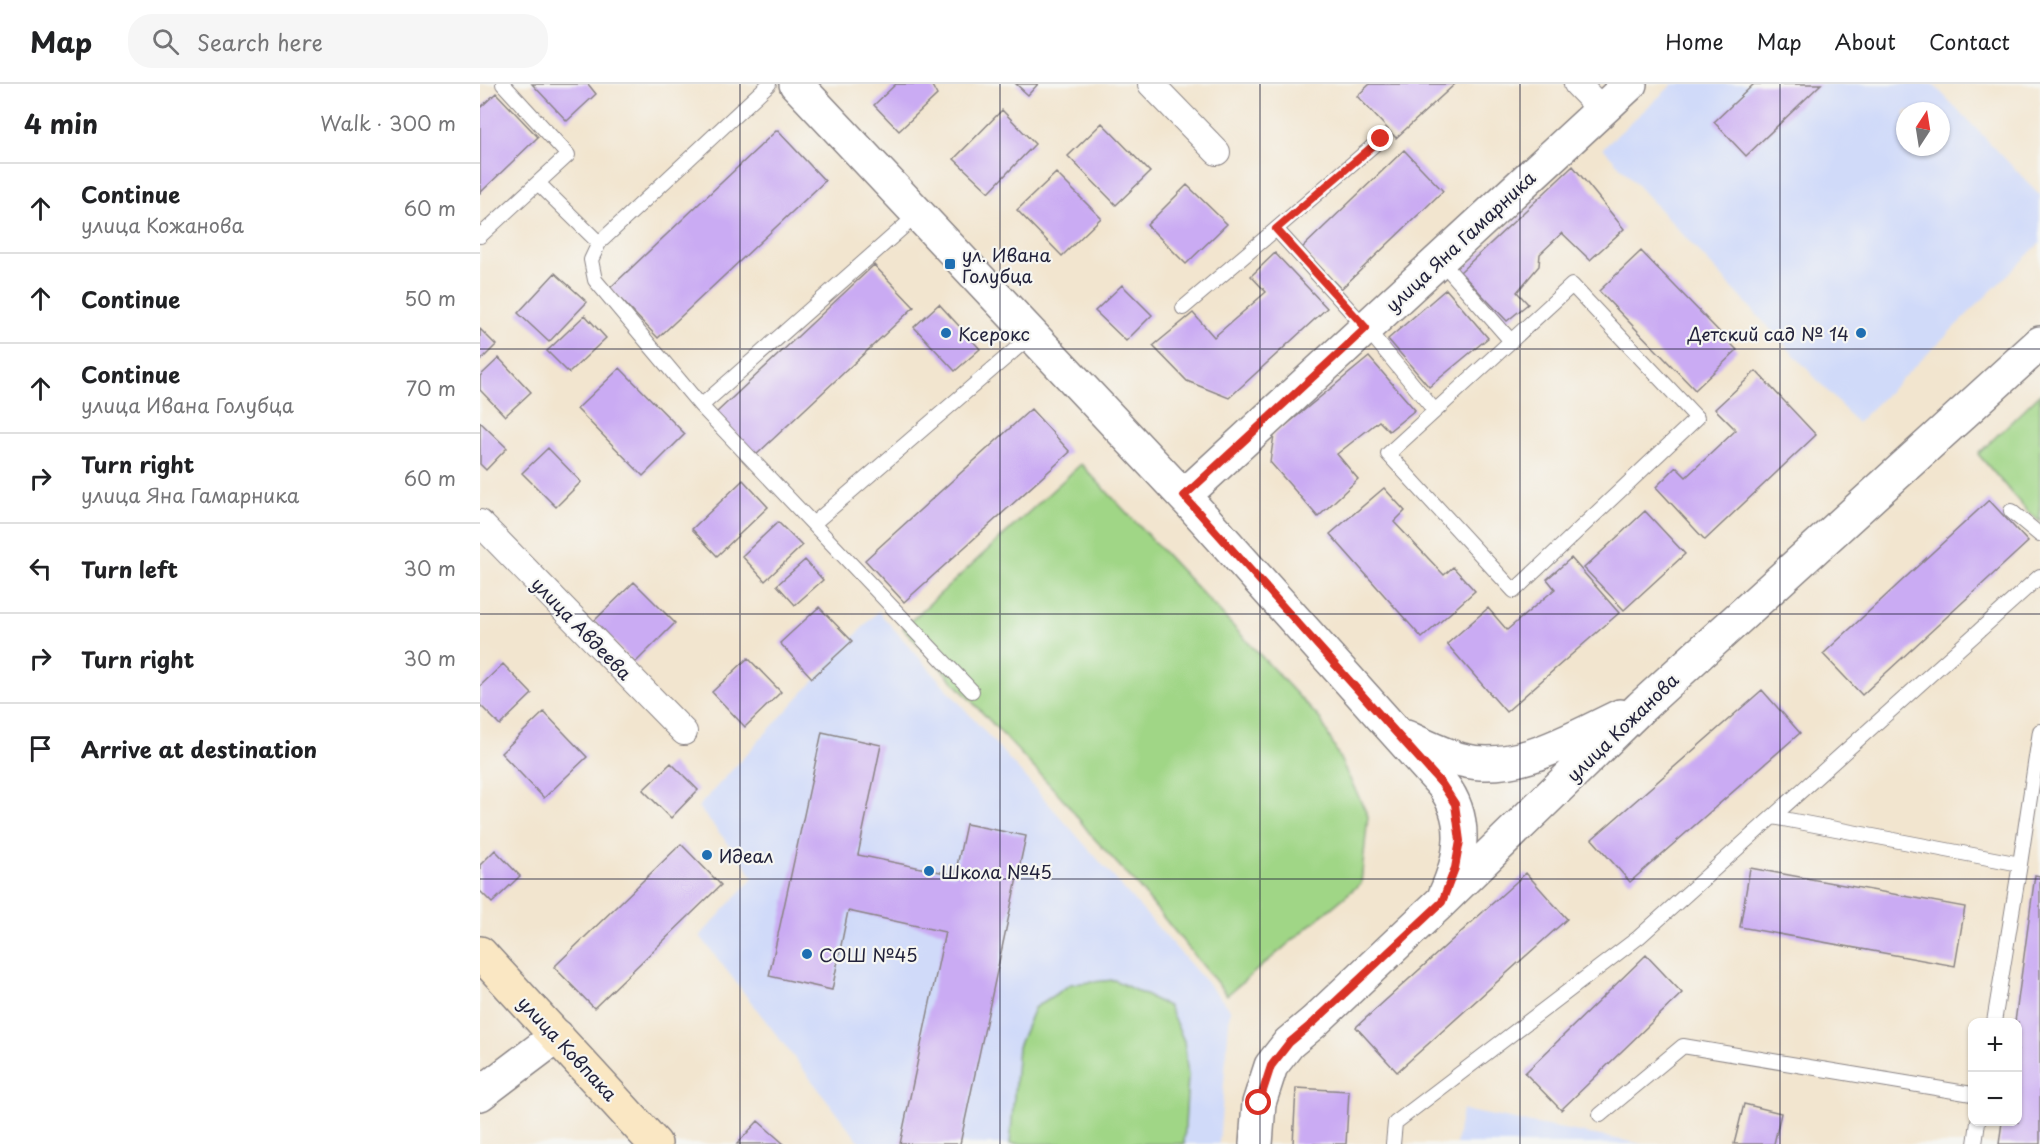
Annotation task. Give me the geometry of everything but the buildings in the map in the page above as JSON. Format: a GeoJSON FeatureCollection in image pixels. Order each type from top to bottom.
{"type":"FeatureCollection","features":[{"type":"Feature","properties":{"kind":"main road","name":"улица Ковпака"},"geometry":{"type":"LineString","coordinates":[[480,953],[655,1144]]}},
{"type":"Feature","properties":{"kind":"street"},"geometry":{"type":"LineString","coordinates":[[796,84],[1184,496],[1442,784],[1455,804],[1460,841],[1455,868],[1442,902]]}},
{"type":"Feature","properties":{"kind":"street"},"geometry":{"type":"LineString","coordinates":[[1151,84],[1217,152]]}},
{"type":"Feature","properties":{"kind":"street"},"geometry":{"type":"LineString","coordinates":[[1577,84],[1602,110]]}},
{"type":"Feature","properties":{"kind":"street","name":"улица Яна Гамарника"},"geometry":{"type":"LineString","coordinates":[[1184,496],[1630,84]]}},
{"type":"Feature","properties":{"kind":"street","name":"улица Кожанова"},"geometry":{"type":"LineString","coordinates":[[1256,1144],[1259,1103],[1271,1066],[1289,1043],[1442,902],[1641,707],[2040,343]]}},
{"type":"Feature","properties":{"kind":"street","name":"улица Авдеева"},"geometry":{"type":"LineString","coordinates":[[480,523],[684,732]]}},
{"type":"Feature","properties":{"kind":"street"},"geometry":{"type":"LineString","coordinates":[[1396,733],[1462,760],[1481,763],[1503,762],[1527,758],[1641,707]]}},
{"type":"Feature","properties":{"kind":"street"},"geometry":{"type":"LineString","coordinates":[[480,1094],[557,1036]]}},
{"type":"Feature","properties":{"kind":"lane"},"geometry":{"type":"LineString","coordinates":[[480,236],[568,155],[503,84]]}},
{"type":"Feature","properties":{"kind":"lane"},"geometry":{"type":"LineString","coordinates":[[769,84],[599,243],[591,260],[595,280],[701,406],[972,690]]}},
{"type":"Feature","properties":{"kind":"lane"},"geometry":{"type":"LineString","coordinates":[[1184,308],[1381,139]]}},
{"type":"Feature","properties":{"kind":"lane"},"geometry":{"type":"LineString","coordinates":[[538,183],[599,243]]}},
{"type":"Feature","properties":{"kind":"lane"},"geometry":{"type":"LineString","coordinates":[[701,406],[918,214]]}},
{"type":"Feature","properties":{"kind":"lane"},"geometry":{"type":"LineString","coordinates":[[1276,229],[1366,328],[1435,411]]}},
{"type":"Feature","properties":{"kind":"lane"},"geometry":{"type":"LineString","coordinates":[[1440,260],[1511,341]]}},
{"type":"Feature","properties":{"kind":"lane"},"geometry":{"type":"LineString","coordinates":[[1572,285],[1697,418],[1514,591],[1388,454],[1435,411],[1572,285]]}},
{"type":"Feature","properties":{"kind":"lane"},"geometry":{"type":"LineString","coordinates":[[813,524],[1033,335]]}},
{"type":"Feature","properties":{"kind":"lane"},"geometry":{"type":"LineString","coordinates":[[2011,511],[2040,535]]}},
{"type":"Feature","properties":{"kind":"lane"},"geometry":{"type":"LineString","coordinates":[[1393,1144],[1395,1123],[1639,937],[2040,576]]}},
{"type":"Feature","properties":{"kind":"lane"},"geometry":{"type":"LineString","coordinates":[[1995,1018],[2040,731]]}},
{"type":"Feature","properties":{"kind":"lane"},"geometry":{"type":"LineString","coordinates":[[1773,817],[2020,864]]}},
{"type":"Feature","properties":{"kind":"lane"},"geometry":{"type":"LineString","coordinates":[[1600,1115],[1683,1046],[1968,1093]]}},
{"type":"Feature","properties":{"kind":"lane"},"geometry":{"type":"LineString","coordinates":[[1975,1144],[1977,1126]]}},
{"type":"Feature","properties":{"kind":"shaded area","name":"Детский сад № 14"},"geometry":{"type":"Polygon","coordinates":[[[1673,84],[1933,84],[2040,195],[2040,243],[1857,423],[1603,148],[1673,84]]]}},
{"type":"Feature","properties":{"kind":"shaded area","name":"Школа №45"},"geometry":{"type":"Polygon","coordinates":[[[878,611],[1230,1009],[1219,1144],[861,1144],[700,936],[753,878],[745,864],[698,807],[878,611]]]}},
{"type":"Feature","properties":{"kind":"shaded area"},"geometry":{"type":"Polygon","coordinates":[[[1462,1110],[1643,1144],[1456,1144],[1462,1110]]]}},
{"type":"Feature","properties":{"kind":"green space"},"geometry":{"type":"Polygon","coordinates":[[[2040,394],[2040,522],[2027,511],[1978,454],[2040,394]]]}},
{"type":"Feature","properties":{"kind":"green space"},"geometry":{"type":"Polygon","coordinates":[[[1081,464],[1321,720],[1368,816],[1361,883],[1227,995],[1136,884],[1091,835],[1065,801],[903,628],[1081,464]]]}},
{"type":"Feature","properties":{"kind":"green space"},"geometry":{"type":"Polygon","coordinates":[[[1114,980],[1168,1006],[1184,1041],[1188,1076],[1184,1144],[1010,1144],[1018,1047],[1034,1008],[1071,984],[1114,980]]]}},
{"type":"Feature","properties":{"kind":"place","name":"ул. Ивана Голубца"},"geometry":{"type":"Point","coordinates":[950,264]}},
{"type":"Feature","properties":{"kind":"place","name":"Ксерокс"},"geometry":{"type":"Point","coordinates":[946,333]}},
{"type":"Feature","properties":{"kind":"place","name":"Детский сад № 14"},"geometry":{"type":"Point","coordinates":[1861,333]}},
{"type":"Feature","properties":{"kind":"place","name":"Идеал"},"geometry":{"type":"Point","coordinates":[707,855]}},
{"type":"Feature","properties":{"kind":"place","name":"Школа №45"},"geometry":{"type":"Point","coordinates":[929,871]}},
{"type":"Feature","properties":{"kind":"place","name":"СОШ №45"},"geometry":{"type":"Point","coordinates":[807,954]}},
{"type":"Feature","properties":{"kind":"route"},"geometry":{"type":"LineString","coordinates":[[1259,1103],[1271,1066],[1289,1043],[1442,902],[1455,868],[1460,841],[1459,819],[1450,794],[1184,496],[1366,328],[1276,229],[1381,139]]}}]}
